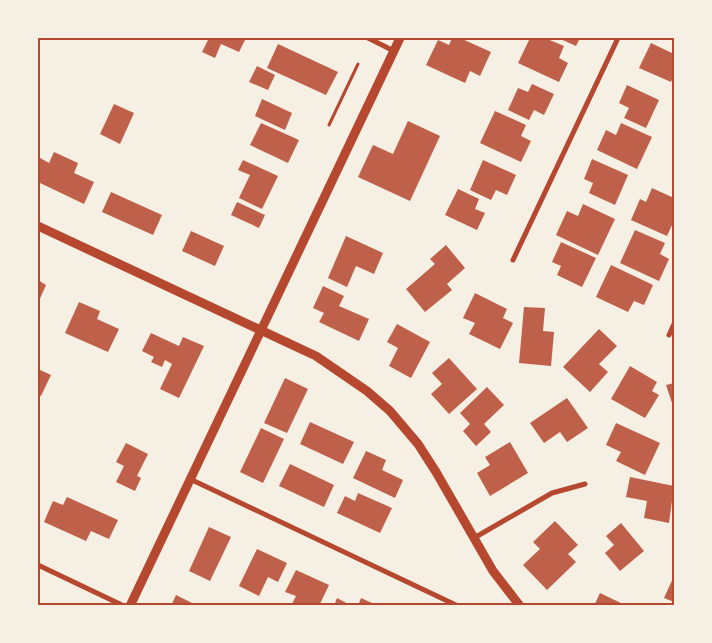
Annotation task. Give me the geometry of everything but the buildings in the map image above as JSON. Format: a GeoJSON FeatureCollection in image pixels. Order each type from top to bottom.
{"type":"FeatureCollection","features":[{"type":"Feature","properties":{"kind":"street"},"geometry":{"type":"LineString","coordinates":[[368,38],[394,50]]}},
{"type":"Feature","properties":{"kind":"street"},"geometry":{"type":"LineString","coordinates":[[130,606],[400,38]]}},
{"type":"Feature","properties":{"kind":"street"},"geometry":{"type":"LineString","coordinates":[[513,260],[618,38]]}},
{"type":"Feature","properties":{"kind":"street"},"geometry":{"type":"LineString","coordinates":[[38,226],[316,356],[367,391],[390,411],[418,444],[493,572],[520,606]]}},
{"type":"Feature","properties":{"kind":"street"},"geometry":{"type":"LineString","coordinates":[[668,335],[674,324]]}},
{"type":"Feature","properties":{"kind":"street"},"geometry":{"type":"LineString","coordinates":[[190,478],[458,606]]}},
{"type":"Feature","properties":{"kind":"street"},"geometry":{"type":"LineString","coordinates":[[473,538],[522,508],[552,493],[585,484]]}},
{"type":"Feature","properties":{"kind":"street"},"geometry":{"type":"LineString","coordinates":[[38,565],[124,606]]}},
{"type":"Feature","properties":{"kind":"path"},"geometry":{"type":"LineString","coordinates":[[329,125],[358,64]]}}]}
